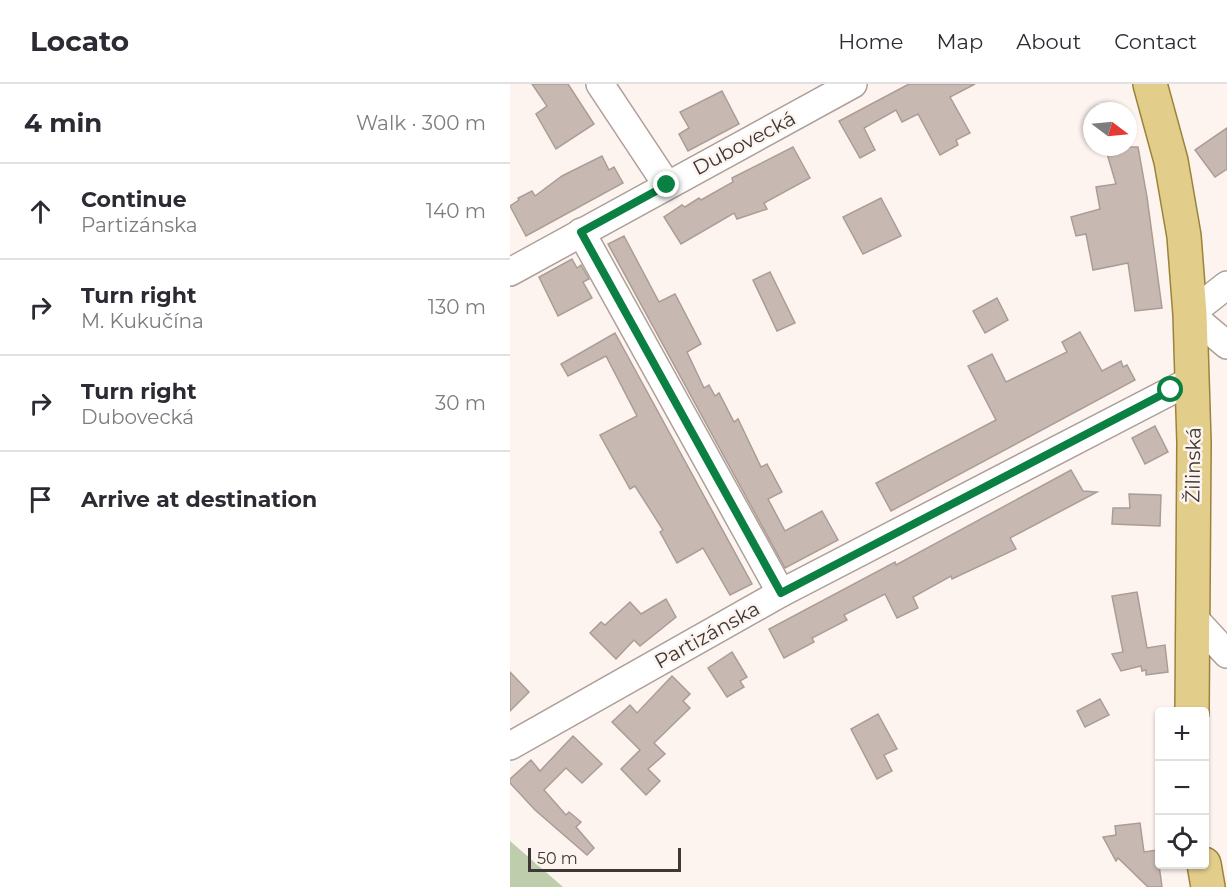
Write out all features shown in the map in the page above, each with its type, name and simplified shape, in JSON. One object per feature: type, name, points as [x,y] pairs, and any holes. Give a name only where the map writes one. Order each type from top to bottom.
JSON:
[{"type":"main road","name":"Žilinská","points":[[1150,84],[1173,171],[1184,236],[1190,314],[1194,379],[1192,707]]},
{"type":"main road","points":[[1205,869],[1208,887]]},
{"type":"street","points":[[600,84],[667,185]]},
{"type":"street","name":"Dubovecká","points":[[510,272],[853,84]]},
{"type":"street","points":[[581,232],[781,593]]},
{"type":"street","points":[[1227,285],[1190,314],[1227,345]]},
{"type":"street","name":"Partizánska","points":[[510,746],[781,593],[1194,379]]},
{"type":"street","points":[[1191,615],[1227,654]]},
{"type":"green space","points":[[510,841],[563,887],[510,887]]},
{"type":"building","points":[[532,84],[568,84],[594,124],[556,149],[536,114],[547,106]]},
{"type":"building","points":[[909,84],[975,84],[950,97],[970,133],[956,140],[958,145],[940,155],[918,114],[902,122],[896,110],[864,128],[875,150],[860,158],[839,121]]},
{"type":"building","points":[[722,91],[739,124],[688,151],[679,134],[689,128],[680,112]]},
{"type":"building","points":[[1227,128],[1227,169],[1215,177],[1195,150]]},
{"type":"building","points":[[793,147],[810,178],[764,203],[767,209],[737,219],[734,213],[681,244],[664,217],[682,205],[685,207],[699,198],[701,200],[733,182],[732,178]]},
{"type":"building","points":[[1138,147],[1162,308],[1135,311],[1128,263],[1093,270],[1086,234],[1076,236],[1071,217],[1100,209],[1096,187],[1116,184],[1108,156],[1137,156]]},
{"type":"building","points":[[602,156],[609,170],[614,167],[623,183],[526,236],[510,206],[519,200],[518,198],[532,191],[535,196],[562,176]]},
{"type":"building","points":[[881,198],[901,236],[863,254],[843,217]]},
{"type":"building","points":[[624,236],[659,302],[675,294],[701,344],[687,352],[704,388],[709,385],[715,396],[719,393],[734,422],[738,419],[761,467],[767,464],[782,492],[768,499],[785,531],[822,511],[838,540],[785,568],[608,244]]},
{"type":"building","points":[[572,259],[577,268],[581,265],[589,279],[583,282],[592,298],[558,316],[539,277]]},
{"type":"building","points":[[770,272],[795,323],[777,331],[753,280]]},
{"type":"building","points":[[997,298],[1008,320],[985,333],[973,311]]},
{"type":"building","points":[[1080,332],[1102,371],[1121,361],[1123,367],[1127,365],[1135,380],[891,511],[876,483],[996,420],[968,366],[992,354],[1006,382],[1067,352],[1062,342]]},
{"type":"building","points":[[615,333],[752,584],[730,595],[703,548],[677,563],[660,532],[663,530],[635,486],[630,489],[600,435],[637,416],[606,356],[568,376],[561,364]]},
{"type":"building","points":[[1155,426],[1168,452],[1145,464],[1132,438]]},
{"type":"building","points":[[1071,470],[1083,491],[1097,492],[1010,538],[1016,549],[952,579],[951,576],[913,597],[918,608],[897,618],[885,594],[844,615],[847,620],[812,638],[814,642],[784,658],[769,629],[895,562],[896,565]]},
{"type":"building","points":[[1129,494],[1161,495],[1160,526],[1112,524],[1113,508],[1130,508]]},
{"type":"building","points":[[1137,592],[1147,648],[1165,645],[1168,672],[1146,675],[1146,670],[1142,671],[1141,666],[1121,671],[1112,654],[1123,652],[1112,596]]},
{"type":"building","points":[[666,599],[676,617],[640,646],[634,640],[616,659],[590,633],[601,622],[605,625],[630,602],[641,614]]},
{"type":"building","points":[[732,652],[747,677],[740,681],[744,687],[727,697],[708,668]]},
{"type":"building","points":[[510,672],[529,692],[510,711]]},
{"type":"building","points":[[672,676],[690,694],[683,701],[690,708],[654,743],[665,754],[648,769],[660,781],[646,795],[621,769],[640,750],[612,722],[630,705],[637,713]]},
{"type":"building","points":[[1100,699],[1109,715],[1085,727],[1077,711]]},
{"type":"building","points":[[878,714],[897,749],[884,755],[892,771],[877,779],[851,729]]},
{"type":"building","points":[[573,736],[602,764],[582,783],[566,768],[544,790],[566,815],[569,812],[581,822],[576,827],[594,848],[587,855],[535,810],[510,783],[510,779],[531,760],[540,771]]},
{"type":"building","points":[[1140,823],[1144,852],[1155,850],[1155,869],[1160,869],[1162,887],[1148,887],[1118,858],[1116,861],[1103,837],[1116,835],[1115,826]]},
{"type":"route","points":[[667,185],[581,232],[781,593],[1171,390]]}]
